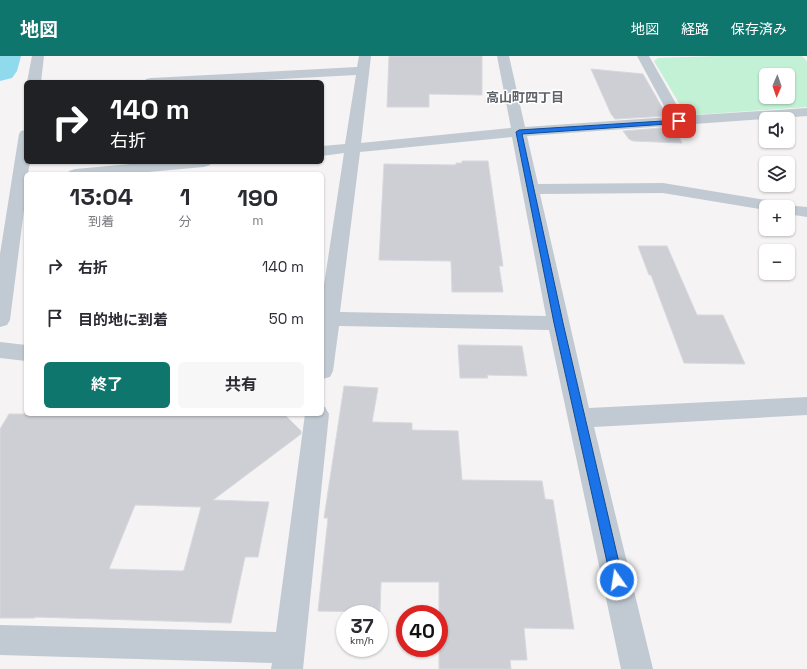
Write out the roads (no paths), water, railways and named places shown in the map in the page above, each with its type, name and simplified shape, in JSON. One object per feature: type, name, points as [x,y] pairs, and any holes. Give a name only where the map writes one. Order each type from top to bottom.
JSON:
[{"type":"street","points":[[34,80],[38,56]]},
{"type":"street","points":[[503,56],[532,189],[558,323],[581,418],[637,669]]},
{"type":"street","points":[[643,56],[679,121]]},
{"type":"street","points":[[175,80],[364,64],[351,148],[328,273],[328,319],[324,354]]},
{"type":"street","points":[[324,151],[519,132],[807,112]]},
{"type":"street","points":[[0,320],[17,258],[17,180],[24,144]]},
{"type":"street","points":[[97,172],[183,164]]},
{"type":"street","points":[[532,189],[663,188],[759,204]]},
{"type":"street","points":[[328,319],[558,323]]},
{"type":"street","points":[[0,350],[24,353]]},
{"type":"street","points":[[581,418],[807,406]]},
{"type":"street","points":[[0,640],[288,658],[317,416]]},
{"type":"waterway","points":[[0,71],[4,56]]},
{"type":"district","name":"高山町四丁目","points":[[525,97]]}]
